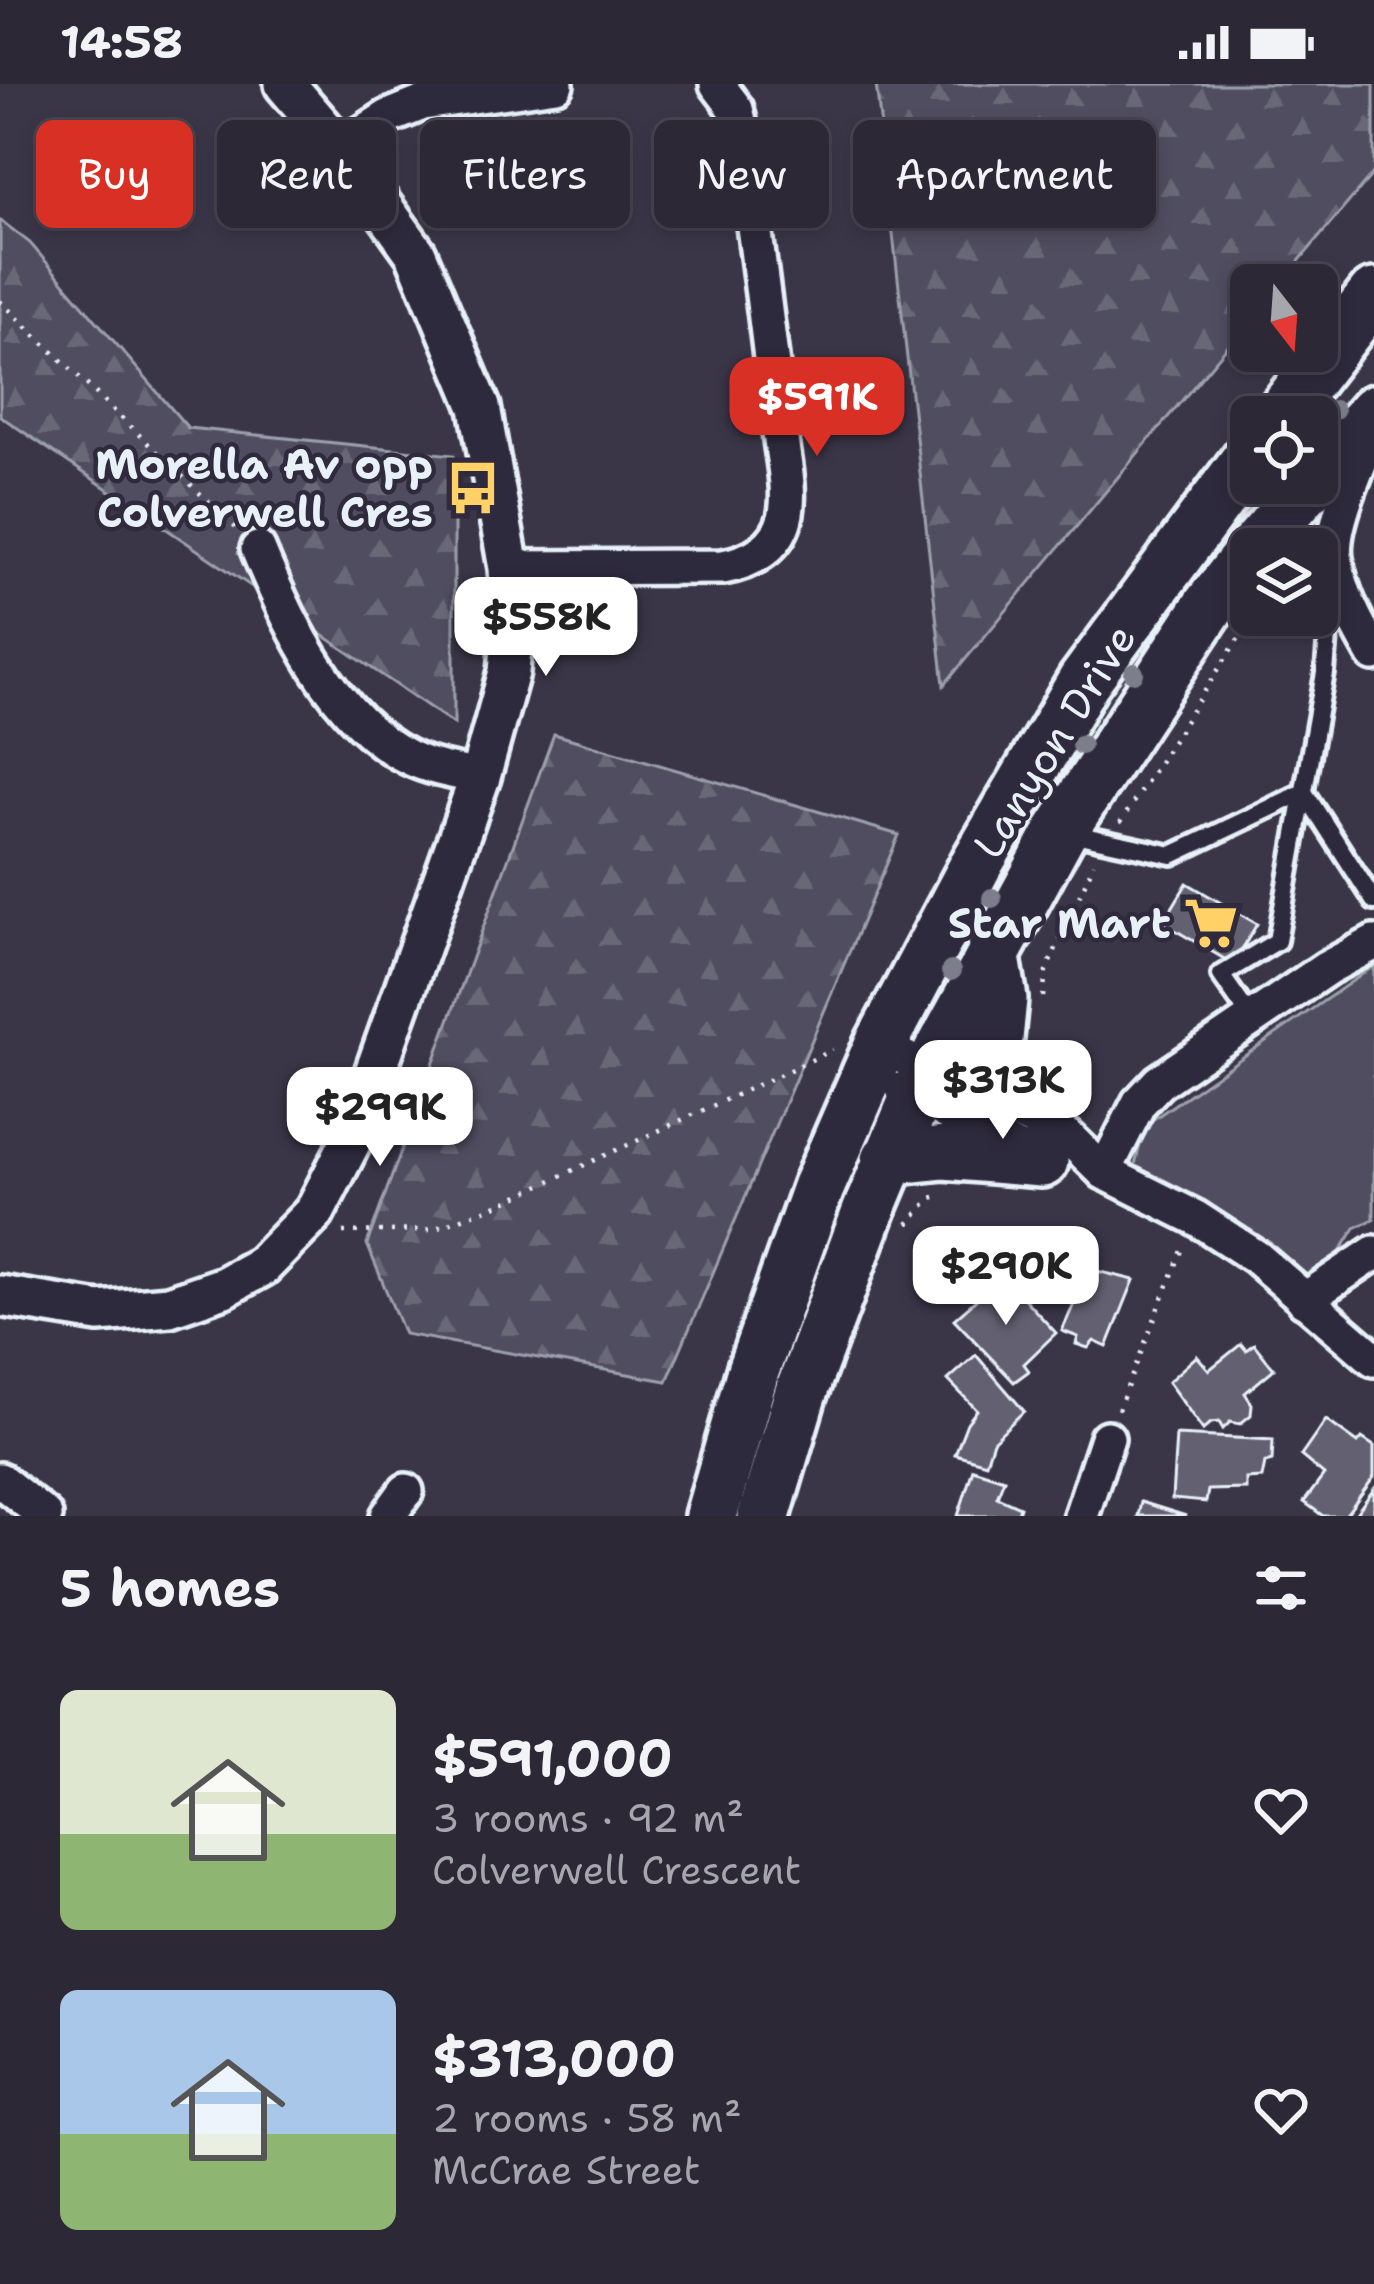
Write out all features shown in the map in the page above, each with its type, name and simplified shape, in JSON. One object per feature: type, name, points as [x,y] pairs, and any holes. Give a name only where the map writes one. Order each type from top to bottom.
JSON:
[{"type":"main road","points":[[1295,396],[1374,295]]},
{"type":"main road","points":[[1338,452],[1374,411]]},
{"type":"main road","name":"Lanyon Drive","points":[[711,1516],[752,1371],[818,1188],[873,1062],[977,863],[1084,681],[1230,483]]},
{"type":"main road","name":"Lanyon Drive","points":[[1271,528],[1293,504]]},
{"type":"main road","name":"Lanyon Drive","points":[[764,1516],[800,1395],[889,1159],[925,1082],[993,951],[1084,837],[1230,578]]},
{"type":"main road","points":[[993,951],[1001,999],[998,1101]]},
{"type":"main road","points":[[889,1159],[985,1154],[1042,1160]]},
{"type":"street","points":[[285,84],[316,120]]},
{"type":"street","points":[[383,120],[423,103],[556,84]]},
{"type":"street","points":[[509,568],[723,567],[757,556],[769,547],[784,522],[787,503],[778,416],[741,129],[736,109],[717,84]]},
{"type":"street","points":[[2,1303],[132,1312],[202,1297],[244,1277],[278,1252],[334,1180],[350,1143],[479,777],[509,672],[513,626],[509,568],[480,407],[416,254],[396,226]]},
{"type":"street","points":[[1338,536],[1350,483],[1374,430]]},
{"type":"street","points":[[258,548],[285,617],[340,698],[373,734],[405,756],[479,777]]},
{"type":"street","points":[[1338,568],[1352,615],[1374,654]]},
{"type":"street","points":[[1104,1172],[1139,1103],[1159,1082],[1251,1018],[1374,943]]},
{"type":"street","points":[[873,1062],[925,1082],[998,1101],[1067,1136],[1104,1172],[1196,1218],[1256,1257],[1374,1359]]},
{"type":"street","points":[[925,1082],[993,1138],[1060,1167],[1104,1172]]},
{"type":"street","points":[[1304,1300],[1374,1253]]},
{"type":"street","points":[[1081,1516],[1107,1438]]},
{"type":"street","points":[[0,1480],[45,1516]]},
{"type":"lane","points":[[1251,1018],[1221,975],[1277,941],[1328,636]]},
{"type":"lane","points":[[1084,837],[1172,855],[1304,792]]},
{"type":"lane","points":[[1304,792],[1374,901]]},
{"type":"path","points":[[0,302],[258,548]]},
{"type":"path","points":[[1040,1016],[1046,971],[1090,870],[1084,837],[1239,636]]},
{"type":"path","points":[[344,1232],[430,1230],[831,1050],[873,1062]]},
{"type":"path","points":[[899,1234],[931,1198],[971,1187],[985,1154]]},
{"type":"path","points":[[1107,1438],[1196,1218]]},
{"type":"green space","points":[[876,84],[1374,84],[1374,172],[1297,264],[1230,264],[1230,343],[944,685],[892,228],[1156,228],[1156,120],[880,120]]},
{"type":"green space","points":[[0,220],[30,243],[188,428],[454,455],[454,724],[0,416]]},
{"type":"green space","points":[[554,734],[899,835],[667,1381],[404,1334],[367,1244]]},
{"type":"green space","points":[[1374,966],[1374,1219],[1355,1228],[1312,1297],[1134,1169],[1145,1125]]},
{"type":"building","points":[[1187,883],[1257,924],[1233,964],[1163,923]]},
{"type":"building","points":[[1097,1271],[1134,1280],[1107,1347],[1094,1341],[1088,1348],[1076,1344],[1078,1337],[1062,1331],[1074,1304],[1060,1300],[1068,1281],[1089,1288]]},
{"type":"building","points":[[1003,1276],[1056,1333],[1024,1364],[1029,1371],[1014,1382],[954,1319]]},
{"type":"building","points":[[1241,1344],[1246,1350],[1254,1344],[1274,1369],[1245,1393],[1252,1404],[1251,1415],[1240,1424],[1230,1422],[1223,1429],[1219,1422],[1211,1423],[1203,1430],[1168,1382],[1197,1356],[1209,1370]]},
{"type":"building","points":[[976,1355],[1024,1411],[993,1441],[986,1463],[955,1454],[977,1410],[948,1380]]},
{"type":"building","points":[[1326,1420],[1358,1443],[1362,1438],[1374,1446],[1374,1477],[1345,1516],[1323,1516],[1304,1502],[1324,1475],[1301,1456]]},
{"type":"building","points":[[1176,1435],[1273,1440],[1272,1461],[1265,1463],[1262,1478],[1246,1479],[1246,1489],[1208,1490],[1206,1502],[1172,1499]]},
{"type":"building","points":[[973,1469],[1004,1479],[997,1497],[1020,1507],[1017,1516],[958,1516]]},
{"type":"building","points":[[1374,1489],[1374,1516],[1354,1516]]},
{"type":"building","points":[[1141,1502],[1186,1516],[1138,1516]]},
{"type":"place","name":"Morella Av opp Colverwell Cres","points":[[473,488]]},
{"type":"place","name":"Star Mart","points":[[1211,923]]}]
